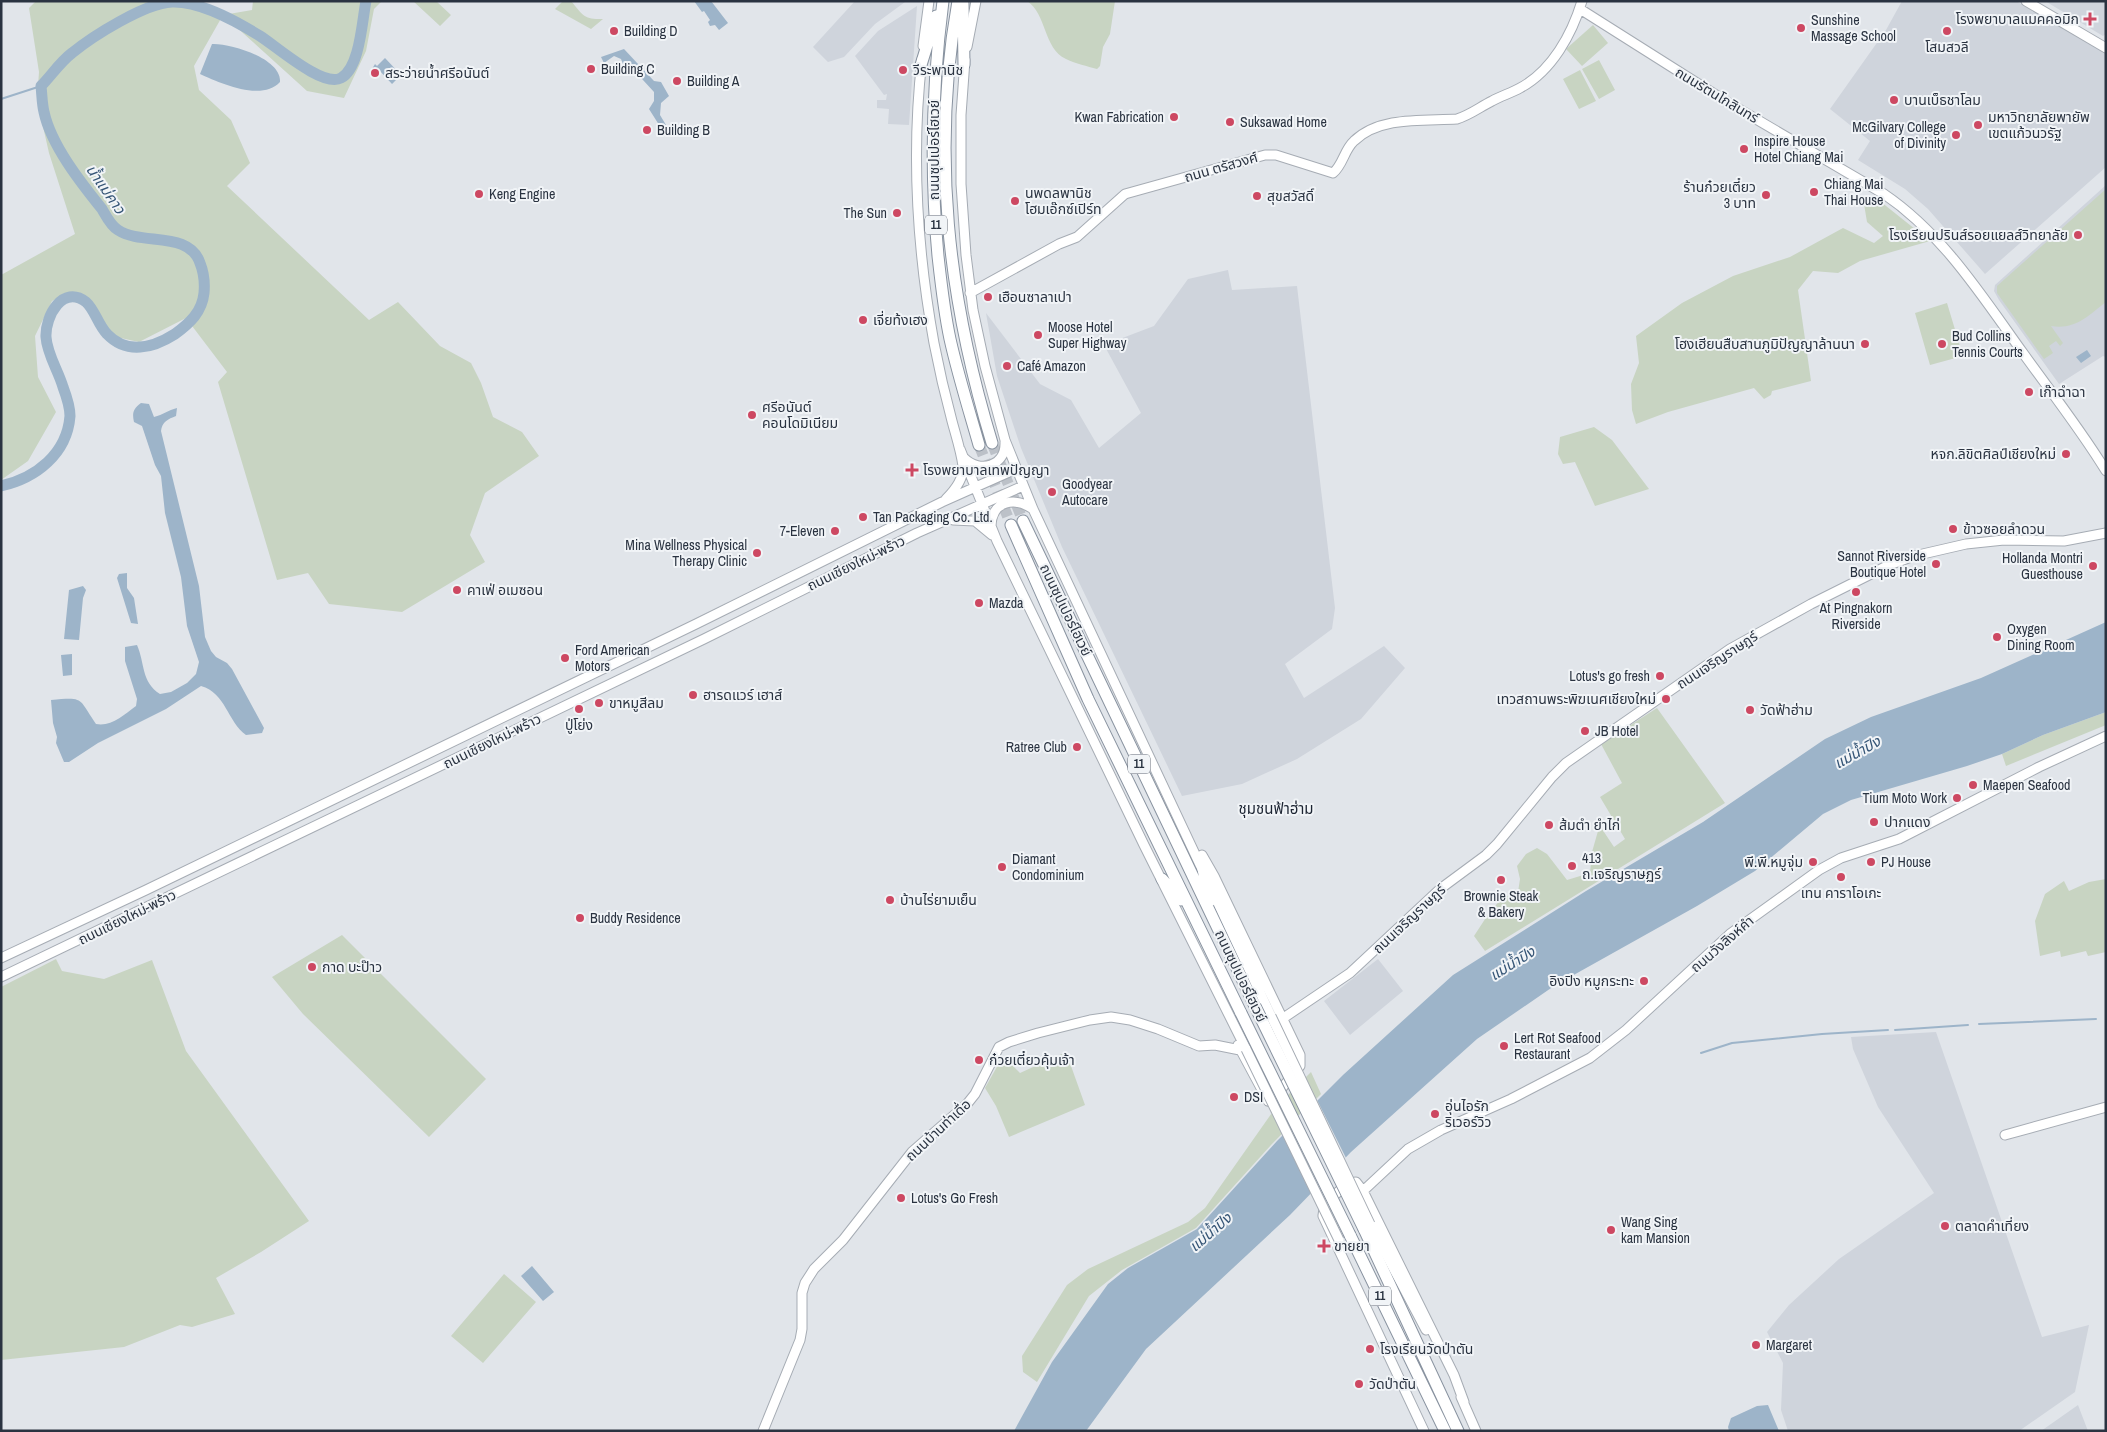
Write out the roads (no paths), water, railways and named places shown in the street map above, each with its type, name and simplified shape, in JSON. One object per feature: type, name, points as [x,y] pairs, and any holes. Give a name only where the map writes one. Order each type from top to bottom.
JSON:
[{"type":"highway","points":[[921,65],[942,1]]},
{"type":"highway","name":"ถนนซุปเปอร์ไฮเวย์","points":[[942,1],[932,135],[933,197],[942,291],[950,339],[979,445]]},
{"type":"highway","name":"ถนนซุปเปอร์ไฮเวย์","points":[[958,1],[951,39],[945,133],[946,206],[955,290],[964,338],[976,390],[992,444]]},
{"type":"highway","points":[[963,1],[964,66]]},
{"type":"highway","name":"ถนนซุปเปอร์ไฮเวย์","points":[[1023,521],[1255,1006],[1367,1226],[1458,1431]]},
{"type":"highway","name":"ถนนซุปเปอร์ไฮเวย์","points":[[1011,525],[1088,699],[1445,1431]]},
{"type":"highway","points":[[1203,868],[1215,922]]},
{"type":"highway","points":[[1162,879],[1190,911]]},
{"type":"main road","points":[[929,1],[921,65],[916,154],[920,247],[927,303],[938,360],[961,452],[991,529],[1243,1049],[1339,1240],[1428,1431]]},
{"type":"main road","points":[[976,1],[964,66],[961,184],[970,293],[984,366],[1005,440],[1033,509],[1203,868],[1367,1226],[1464,1402]]},
{"type":"main road","points":[[2026,1],[2106,48]]},
{"type":"main road","name":"ถนนรัตนโกสินทร์","points":[[1581,5],[1592,17],[1727,102],[1907,209],[1940,243],[1980,293],[2106,471]]},
{"type":"main road","name":"ถนน ตรัสวงศ์","points":[[970,293],[1059,244],[1076,237],[1125,194],[1265,155],[1276,155],[1333,173],[1353,142],[1366,132],[1393,122],[1457,119],[1467,116],[1491,101],[1521,88],[1541,74],[1550,64],[1570,30],[1581,5]]},
{"type":"main road","points":[[1570,30],[1579,22],[1592,17]]},
{"type":"main road","points":[[961,452],[972,465],[986,467],[1001,458],[1005,440]]},
{"type":"main road","points":[[942,502],[956,488],[960,481],[963,468],[961,452]]},
{"type":"main road","name":"ถนนเชียงใหม่-พร้าว","points":[[1,958],[146,890],[696,624],[942,502],[1016,469]]},
{"type":"main road","name":"ถนนเชียงใหม่-พร้าว","points":[[1,977],[704,638],[917,533],[1023,486]]},
{"type":"main road","points":[[991,529],[992,516],[1004,504],[1016,501],[1033,509]]},
{"type":"main road","points":[[946,521],[960,519],[975,520],[997,541]]},
{"type":"main road","name":"ถนนเจริญราษฎร์","points":[[1282,1018],[1350,973],[1440,889],[1486,855],[1566,763],[1730,649],[1867,575],[1914,556],[1973,543],[2004,540],[2064,541],[2106,533]]},
{"type":"main road","points":[[696,624],[704,638]]},
{"type":"main road","name":"ถนนวังสิงห์คำ","points":[[1364,1191],[1408,1149],[1441,1130],[1511,1099],[1590,1058],[1626,1030],[1730,934],[1819,870],[1841,858],[1899,839],[2039,767],[2106,736]]},
{"type":"main road","points":[[1144,845],[1152,872],[1235,1039],[1243,1049],[1264,1097],[1271,1101],[1300,1066],[1300,1055],[1214,876],[1187,834]]},
{"type":"main road","points":[[146,890],[155,903]]},
{"type":"main road","name":"ถนนบ้านท่าเดื่อ","points":[[763,1431],[800,1340],[802,1293],[805,1283],[814,1269],[843,1240],[912,1152],[967,1104],[975,1094],[999,1048],[1009,1042],[1038,1033],[1090,1020],[1111,1018],[1130,1020],[1199,1046],[1215,1045],[1243,1049]]},
{"type":"main road","name":"ถนนบ้านท่าเดื่อ","points":[[1215,1045],[1235,1039]]},
{"type":"main road","points":[[2005,1135],[2106,1107]]},
{"type":"main road","points":[[1424,1431],[1325,1223],[1323,1212],[1348,1183],[1356,1182],[1364,1191],[1454,1375],[1476,1431]]},
{"type":"water","points":[[694,1],[711,1],[728,23],[719,30],[715,25],[710,26],[708,22],[710,20]]},
{"type":"water","points":[[212,44],[231,46],[254,54],[273,66],[280,82],[272,88],[252,91],[229,86],[200,74]]},
{"type":"water","points":[[624,49],[654,81],[661,82],[669,96],[661,103],[660,115],[666,125],[661,128],[649,109],[654,101],[654,92],[632,68],[625,69],[621,59],[614,56],[604,63],[601,57]]},
{"type":"water","points":[[385,58],[401,75],[392,84],[379,70],[374,71],[372,69],[375,64],[377,66]]},
{"type":"water","points":[[2087,350],[2091,356],[2081,363],[2076,357]]},
{"type":"water","points":[[141,403],[149,404],[154,417],[177,408],[176,416],[166,421],[161,431],[199,586],[205,637],[216,657],[227,663],[232,669],[264,728],[262,733],[246,735],[234,722],[216,695],[201,686],[166,709],[98,743],[69,762],[64,762],[56,743],[57,737],[53,723],[51,700],[75,699],[80,701],[96,724],[107,724],[117,720],[136,706],[137,699],[125,661],[125,647],[137,645],[146,678],[160,694],[171,692],[187,683],[196,674],[199,662],[187,626],[181,577],[165,513],[161,476],[155,465],[142,426],[134,422],[134,411]]},
{"type":"water","points":[[127,573],[127,588],[134,598],[138,624],[131,623],[117,578],[119,574]]},
{"type":"water","points":[[83,586],[86,590],[83,598],[79,640],[64,639],[69,590]]},
{"type":"water","name":"แม่น้ำปิง","points":[[2106,622],[2106,712],[2043,735],[2002,754],[1851,800],[1823,814],[1755,871],[1697,906],[1554,986],[1477,1039],[1351,1152],[1290,1215],[1146,1349],[1086,1431],[1014,1431],[1052,1362],[1108,1284],[1128,1268],[1197,1229],[1277,1141],[1343,1075],[1453,975],[1586,891],[1703,822],[1825,739],[1871,717],[1981,678]]},
{"type":"water","points":[[72,654],[72,675],[63,676],[61,655]]},
{"type":"water","points":[[532,1266],[554,1292],[543,1301],[521,1276]]},
{"type":"water","points":[[1768,1405],[1779,1431],[1729,1431],[1728,1427],[1731,1418],[1757,1406]]},
{"type":"waterway","name":"น้ำแม่คาว","points":[[1,486],[26,477],[48,462],[63,442],[68,430],[69,405],[48,350],[46,337],[49,320],[57,305],[70,297],[78,297],[89,305],[104,330],[115,341],[123,345],[140,347],[149,346],[167,339],[186,326],[201,306],[204,293],[204,278],[200,263],[194,253],[186,246],[176,242],[128,235],[115,228],[111,223],[68,163],[53,137],[44,112],[41,86],[68,57],[93,38],[134,14],[148,8],[172,2],[194,5],[218,13],[260,36],[312,72],[323,77],[341,78],[347,73],[356,55],[366,1]]},
{"type":"waterway","points":[[1,99],[41,86]]},
{"type":"waterway","points":[[1979,1024],[2096,1019]]},
{"type":"waterway","points":[[1895,1030],[1968,1025]]},
{"type":"waterway","points":[[1701,1053],[1732,1043],[1888,1030]]},
{"type":"tunnel","points":[[992,443],[1023,521]]},
{"type":"tunnel","points":[[979,445],[1011,525]]},
{"type":"place","name":"โรงพยาบาลแมคคอมิก","points":[[2090,19]]},
{"type":"place","name":"Sunshine Massage School","points":[[1801,28]]},
{"type":"place","name":"Building D","points":[[614,31]]},
{"type":"place","name":"โสมสวลี","points":[[1947,31]]},
{"type":"place","name":"Building C","points":[[591,69]]},
{"type":"place","name":"วีระพานิช","points":[[903,70]]},
{"type":"place","name":"สระว่ายน้ำศรีอนันต์","points":[[375,73]]},
{"type":"place","name":"Building A","points":[[677,81]]},
{"type":"place","name":"บานเบ็ธชาโลม","points":[[1894,100]]},
{"type":"place","name":"Kwan Fabrication","points":[[1174,117]]},
{"type":"place","name":"Suksawad Home","points":[[1230,122]]},
{"type":"place","name":"มหาวิทยาลัยพายัพ เขตแก้วนวรัฐ","points":[[1978,125]]},
{"type":"place","name":"Building B","points":[[647,130]]},
{"type":"place","name":"McGilvary College of Divinity","points":[[1956,135]]},
{"type":"place","name":"Inspire House Hotel Chiang Mai","points":[[1744,149]]},
{"type":"place","name":"Chiang Mai Thai House","points":[[1814,192]]},
{"type":"place","name":"Keng Engine","points":[[479,194]]},
{"type":"place","name":"ร้านก๋วยเตี๋ยว 3 บาท","points":[[1766,195]]},
{"type":"place","name":"สุขสวัสดิ์","points":[[1257,196]]},
{"type":"place","name":"นพดลพานิช โฮมเอ๊กซ์เปิร์ท","points":[[1015,201]]},
{"type":"place","name":"The Sun","points":[[897,213]]},
{"type":"place","name":"โรงเรียนปรินส์รอยแยลส์วิทยาลัย","points":[[2078,235]]},
{"type":"place","name":"เฮือนซาลาเปา","points":[[988,297]]},
{"type":"place","name":"เจี่ยท้งเฮง","points":[[863,320]]},
{"type":"place","name":"Moose Hotel Super Highway","points":[[1038,335]]},
{"type":"place","name":"โฮงเฮียนสืบสานภูมิปัญญาล้านนา","points":[[1865,344]]},
{"type":"place","name":"Bud Collins Tennis Courts","points":[[1942,344]]},
{"type":"place","name":"Café Amazon","points":[[1007,366]]},
{"type":"place","name":"เก๊าฉำฉา","points":[[2029,392]]},
{"type":"place","name":"ศรีอนันต์ คอนโดมิเนียม","points":[[752,415]]},
{"type":"place","name":"หจก.ลิขิตศิลป์เชียงใหม่","points":[[2066,454]]},
{"type":"place","name":"โรงพยาบาลเทพปัญญา","points":[[912,470]]},
{"type":"place","name":"Goodyear Autocare","points":[[1052,492]]},
{"type":"place","name":"Tan Packaging Co. Ltd.","points":[[863,517]]},
{"type":"place","name":"ข้าวซอยลำดวน","points":[[1953,529]]},
{"type":"place","name":"7-Eleven","points":[[835,531]]},
{"type":"place","name":"Mina Wellness Physical Therapy Clinic","points":[[757,553]]},
{"type":"place","name":"Sannot Riverside Boutique Hotel","points":[[1936,564]]},
{"type":"place","name":"Hollanda Montri Guesthouse","points":[[2093,566]]},
{"type":"place","name":"คาเฟ่ อเมซอน","points":[[457,590]]},
{"type":"place","name":"At Pingnakorn Riverside","points":[[1856,592]]},
{"type":"place","name":"Mazda","points":[[979,603]]},
{"type":"place","name":"Oxygen Dining Room","points":[[1997,637]]},
{"type":"place","name":"Ford American Motors","points":[[565,658]]},
{"type":"place","name":"Lotus's go fresh","points":[[1660,676]]},
{"type":"place","name":"ฮารดแวร์ เฮาส์","points":[[693,695]]},
{"type":"place","name":"เทวสถานพระพิฆเนศเชียงใหม่","points":[[1666,699]]},
{"type":"place","name":"ขาหมูสีลม","points":[[599,703]]},
{"type":"place","name":"ปู่โย่ง","points":[[579,709]]},
{"type":"place","name":"วัดฟ้าฮ่าม","points":[[1750,710]]},
{"type":"place","name":"JB Hotel","points":[[1585,731]]},
{"type":"place","name":"Ratree Club","points":[[1077,747]]},
{"type":"place","name":"Maepen Seafood","points":[[1973,785]]},
{"type":"place","name":"Tium Moto Work","points":[[1957,798]]},
{"type":"place","name":"ปากแดง","points":[[1874,822]]},
{"type":"place","name":"ส้มตำ ยำไก่","points":[[1549,825]]},
{"type":"place","name":"พี.พี.หมูจุ่ม","points":[[1813,862]]},
{"type":"place","name":"PJ House","points":[[1871,862]]},
{"type":"place","name":"413 ถ.เจริญราษฏร์","points":[[1572,866]]},
{"type":"place","name":"Diamant Condominium","points":[[1002,867]]},
{"type":"place","name":"เทน คาราโอเกะ","points":[[1841,877]]},
{"type":"place","name":"Brownie Steak & Bakery","points":[[1501,880]]},
{"type":"place","name":"บ้านไร่ยามเย็น","points":[[890,900]]},
{"type":"place","name":"Buddy Residence","points":[[580,918]]},
{"type":"place","name":"กาด บะป๊าว","points":[[312,967]]},
{"type":"place","name":"อิงปิง หมูกระทะ","points":[[1644,981]]},
{"type":"place","name":"Lert Rot Seafood Restaurant","points":[[1504,1046]]},
{"type":"place","name":"ก๋วยเตี๋ยวคุ้มเจ้า","points":[[979,1060]]},
{"type":"place","name":"DSI","points":[[1234,1097]]},
{"type":"place","name":"อุ่นไอรัก ริเวอร์วิว","points":[[1435,1114]]},
{"type":"place","name":"Lotus's Go Fresh","points":[[901,1198]]},
{"type":"place","name":"ตลาดคำเที่ยง","points":[[1945,1226]]},
{"type":"place","name":"Wang Sing kam Mansion","points":[[1611,1230]]},
{"type":"place","name":"ขายยา","points":[[1324,1246]]},
{"type":"place","name":"Margaret","points":[[1756,1345]]},
{"type":"place","name":"โรงเรียนวัดป่าตัน","points":[[1370,1349]]},
{"type":"place","name":"วัดป่าตัน","points":[[1359,1384]]},
{"type":"district","name":"ชุมชนฟ้าฮ่าม","points":[[1276,808]]}]
